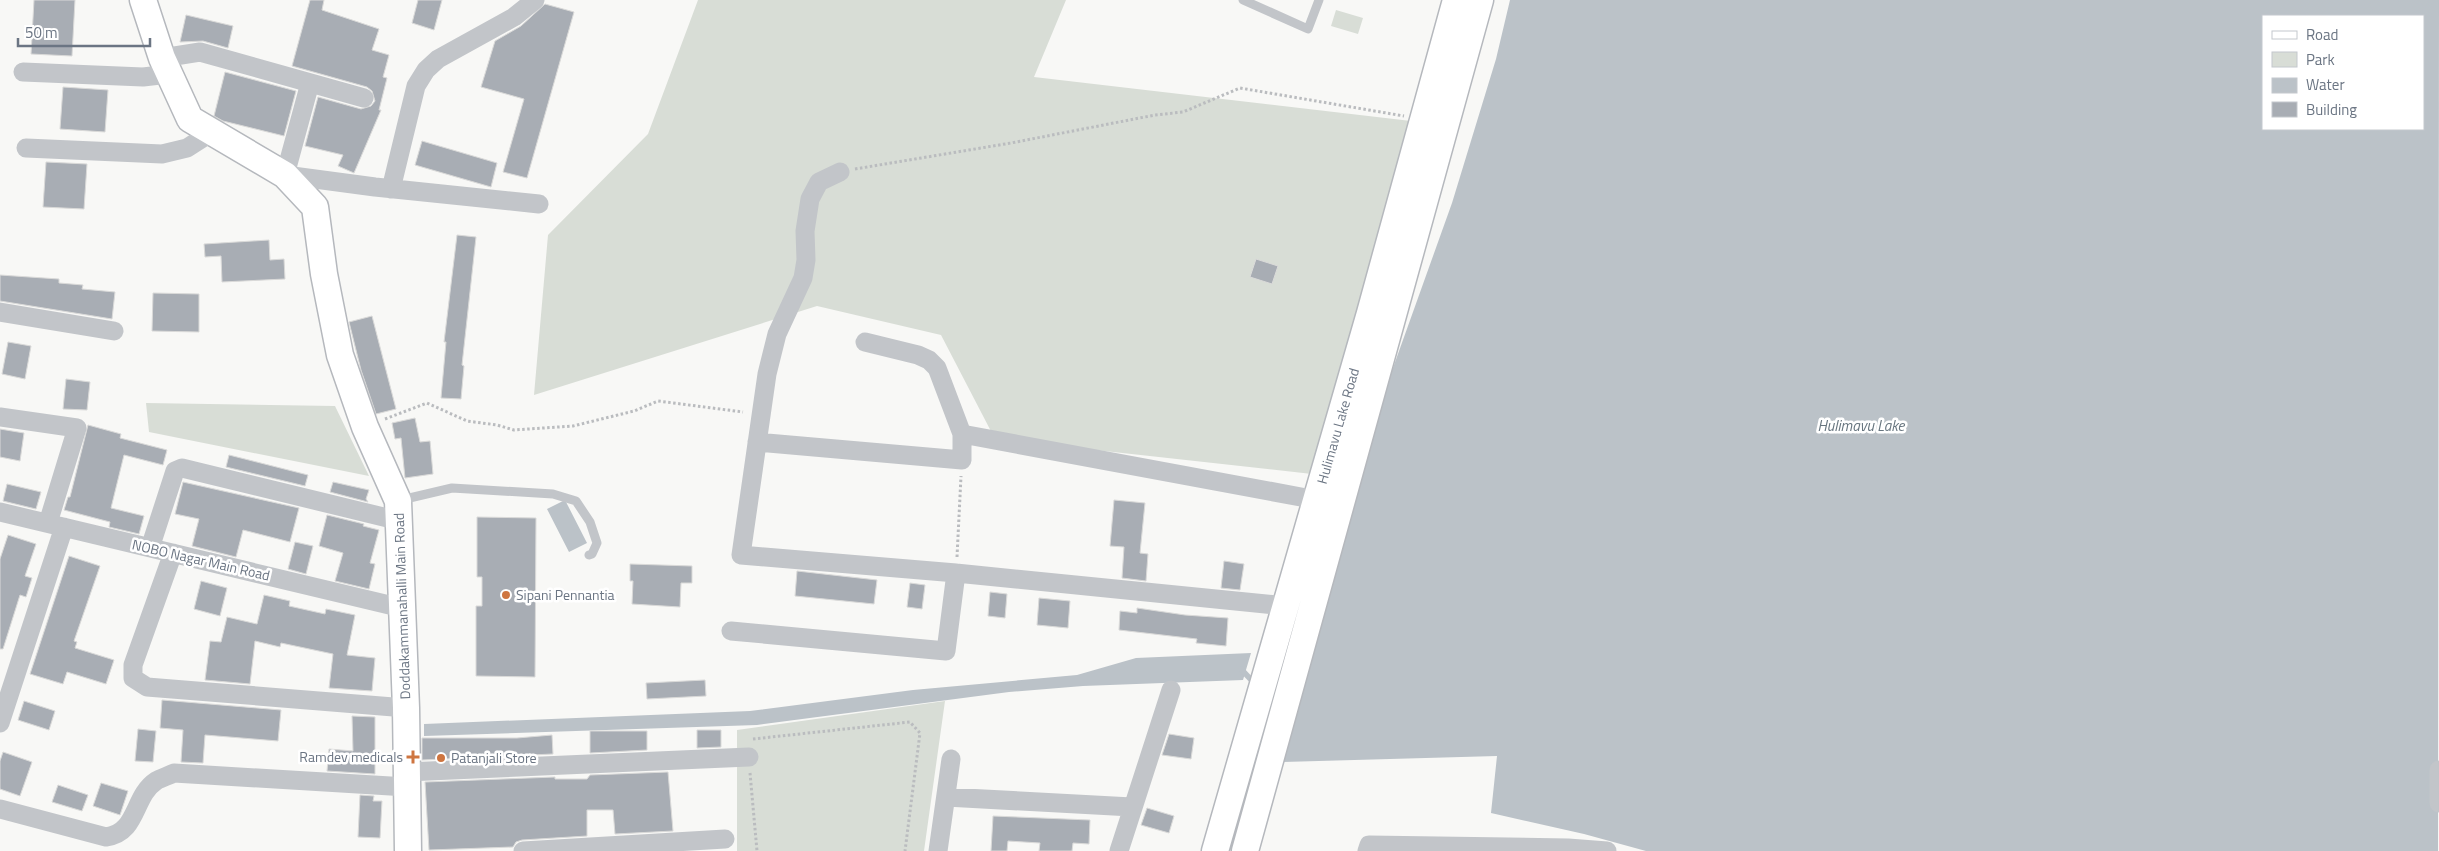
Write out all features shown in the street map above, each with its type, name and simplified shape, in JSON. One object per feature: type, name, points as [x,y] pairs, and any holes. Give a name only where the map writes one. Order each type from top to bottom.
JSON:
[{"type":"main road","name":"Doddakammanahalli Main Road","points":[[143,0],[165,66],[190,119],[285,175],[316,207],[324,274],[340,355],[365,427],[399,511],[406,708],[408,851]]},
{"type":"main road","name":"Hulimavu Lake Road","points":[[1245,851],[1298,655],[1298,609],[1317,500],[1456,0]]},
{"type":"main road","name":"Hulimavu Lake Road","points":[[1215,851],[1273,651],[1298,609],[1480,0]]},
{"type":"street","points":[[391,189],[416,86],[426,70],[438,59],[514,17],[535,0]]},
{"type":"street","points":[[23,72],[143,77],[200,52],[364,98]]},
{"type":"street","points":[[310,83],[285,175],[391,189],[539,204]]},
{"type":"street","points":[[26,148],[162,154],[187,148],[212,132]]},
{"type":"street","points":[[840,172],[819,182],[810,200],[805,231],[806,260],[803,278],[777,334],[767,374],[741,555],[956,573],[1298,609]]},
{"type":"street","points":[[0,312],[114,331]]},
{"type":"street","points":[[757,442],[962,460],[962,434],[937,368],[929,360],[865,342]]},
{"type":"street","points":[[0,417],[78,428],[56,525],[0,723]]},
{"type":"street","points":[[962,434],[1317,500]]},
{"type":"street","points":[[150,548],[175,471],[182,468],[399,511]]},
{"type":"street","name":"NOBO Nagar Main Road","points":[[0,512],[402,608]]},
{"type":"street","points":[[173,553],[132,665],[133,678],[147,687],[406,708]]},
{"type":"street","points":[[731,631],[946,651],[956,573]]},
{"type":"street","points":[[1119,851],[1171,690]]},
{"type":"street","points":[[1,814],[104,844],[126,828],[154,781],[174,774],[406,780],[749,757]]},
{"type":"street","points":[[938,851],[951,759]]},
{"type":"street","points":[[2439,770],[2439,803]]},
{"type":"street","points":[[946,797],[1132,807]]},
{"type":"street","points":[[523,851],[724,839]]},
{"type":"street","points":[[1368,851],[1369,845],[1568,848],[1607,851]]},
{"type":"lane","points":[[1243,0],[1308,29],[1319,0]]},
{"type":"lane","points":[[399,511],[452,488],[553,494],[576,502],[590,522],[597,543],[592,554],[589,555]]},
{"type":"path","points":[[840,172],[1001,145],[1155,114],[1183,112],[1240,88],[1423,120]]},
{"type":"path","points":[[365,427],[427,403],[468,421],[497,425],[514,430],[573,426],[634,411],[658,401],[761,415]]},
{"type":"path","points":[[956,573],[962,460]]},
{"type":"path","points":[[757,851],[748,739],[910,722],[920,733],[905,851]]},
{"type":"green space","points":[[698,0],[1066,0],[1034,77],[1411,121],[1312,474],[995,439],[941,335],[817,306],[534,395],[548,235],[648,134]]},
{"type":"green space","points":[[1336,10],[1363,18],[1358,34],[1331,26]]},
{"type":"green space","points":[[146,403],[335,406],[369,476],[149,432]]},
{"type":"green space","points":[[945,701],[924,851],[737,851],[737,730]]},
{"type":"water","name":"Hulimavu Lake","points":[[1510,0],[2439,0],[2438,851],[1646,851],[1584,834],[1491,813],[1497,756],[1283,762],[1384,393],[1452,203],[1496,59]]},
{"type":"water","points":[[565,500],[587,543],[569,552],[547,509]]},
{"type":"water","points":[[1251,653],[1243,680],[1083,686],[1009,692],[757,725],[424,736],[424,724],[750,711],[913,690],[1077,675],[1136,658]]},
{"type":"building","points":[[34,0],[75,0],[72,56],[31,54]]},
{"type":"building","points":[[310,0],[324,0],[322,10],[379,29],[372,50],[389,55],[383,77],[387,78],[379,110],[381,110],[354,173],[338,166],[343,155],[305,146],[318,97],[361,109],[371,106],[375,101],[372,91],[367,87],[292,66]]},
{"type":"building","points":[[418,0],[442,0],[434,30],[412,23]]},
{"type":"building","points":[[545,4],[574,12],[527,178],[503,172],[524,99],[481,87],[495,41],[521,26]]},
{"type":"building","points":[[186,15],[233,26],[228,48],[203,41],[180,42]]},
{"type":"building","points":[[225,72],[296,91],[284,136],[223,121],[214,116]]},
{"type":"building","points":[[63,87],[108,90],[105,132],[60,129]]},
{"type":"building","points":[[422,141],[497,163],[491,187],[415,165]]},
{"type":"building","points":[[46,162],[87,164],[84,209],[43,207]]},
{"type":"building","points":[[457,235],[476,237],[462,365],[464,366],[461,399],[441,398],[446,342],[444,342]]},
{"type":"building","points":[[269,240],[270,260],[284,259],[285,279],[222,282],[221,256],[205,257],[204,244]]},
{"type":"building","points":[[1256,259],[1278,266],[1272,284],[1250,277]]},
{"type":"building","points":[[0,275],[59,279],[59,283],[83,285],[82,289],[115,292],[112,319],[0,301]]},
{"type":"building","points":[[153,293],[199,294],[199,332],[152,331]]},
{"type":"building","points":[[372,316],[396,409],[376,414],[361,370],[349,322]]},
{"type":"building","points":[[8,342],[31,346],[25,379],[2,374]]},
{"type":"building","points":[[66,379],[90,382],[87,410],[63,409]]},
{"type":"building","points":[[415,418],[420,442],[430,441],[433,474],[405,478],[401,438],[395,439],[392,423]]},
{"type":"building","points":[[88,425],[121,434],[120,438],[167,450],[163,465],[124,455],[111,508],[144,516],[139,534],[109,527],[110,522],[64,510],[68,497],[70,497]]},
{"type":"building","points":[[0,429],[24,433],[20,461],[0,457]]},
{"type":"building","points":[[229,455],[308,475],[305,486],[226,467]]},
{"type":"building","points":[[183,482],[299,508],[290,542],[243,530],[236,557],[192,546],[199,519],[175,514]]},
{"type":"building","points":[[333,482],[369,490],[366,499],[368,502],[330,492]]},
{"type":"building","points":[[7,484],[41,492],[36,509],[3,501]]},
{"type":"building","points":[[1114,500],[1145,503],[1140,553],[1148,554],[1146,581],[1122,578],[1124,547],[1110,546]]},
{"type":"building","points":[[327,515],[364,524],[363,526],[379,530],[370,563],[375,564],[369,589],[335,581],[343,553],[319,546]]},
{"type":"building","name":"Sipani Pennantia","points":[[477,517],[536,518],[535,677],[476,676],[476,606],[482,606],[482,577],[477,577]]},
{"type":"building","points":[[8,535],[36,544],[25,576],[32,578],[26,597],[20,595],[3,649],[0,649],[0,559]]},
{"type":"building","points":[[295,542],[313,546],[306,574],[288,569]]},
{"type":"building","points":[[69,556],[100,566],[74,641],[77,642],[75,648],[114,660],[106,684],[67,672],[63,684],[30,674]]},
{"type":"building","points":[[1224,561],[1244,564],[1240,590],[1221,588]]},
{"type":"building","points":[[630,564],[692,566],[692,583],[681,583],[680,607],[632,604],[633,581],[630,581]]},
{"type":"building","points":[[797,571],[877,580],[874,604],[795,596]]},
{"type":"building","points":[[201,581],[227,588],[220,616],[194,609]]},
{"type":"building","points":[[910,583],[925,585],[922,609],[907,607]]},
{"type":"building","points":[[990,592],[1007,594],[1005,618],[988,616]]},
{"type":"building","points":[[264,595],[290,601],[289,606],[325,614],[326,609],[355,615],[347,655],[375,658],[372,691],[329,688],[333,654],[281,643],[280,647],[255,641],[250,684],[205,680],[210,641],[221,642],[227,617],[257,624]]},
{"type":"building","points":[[1039,598],[1070,601],[1068,628],[1037,625]]},
{"type":"building","points":[[1137,608],[1185,615],[1228,618],[1226,646],[1196,643],[1197,639],[1119,630],[1120,611],[1137,613]]},
{"type":"building","points":[[705,680],[706,696],[647,699],[646,683]]},
{"type":"building","points":[[162,700],[281,710],[278,741],[205,735],[203,763],[181,762],[183,730],[160,728]]},
{"type":"building","points":[[24,701],[55,711],[49,730],[18,720]]},
{"type":"building","points":[[352,716],[375,717],[375,774],[327,771],[329,749],[353,751]]},
{"type":"building","points":[[138,729],[156,731],[153,762],[135,761]]},
{"type":"building","points":[[697,730],[721,730],[721,747],[697,748]]},
{"type":"building","points":[[590,731],[647,731],[647,750],[590,753]]},
{"type":"building","points":[[1169,734],[1194,738],[1191,759],[1162,755]]},
{"type":"building","points":[[552,735],[553,754],[422,760],[422,738],[517,738]]},
{"type":"building","points":[[3,752],[32,762],[20,796],[0,789],[0,761]]},
{"type":"building","points":[[668,772],[673,831],[615,834],[613,810],[587,810],[587,836],[522,840],[516,842],[513,847],[429,850],[425,782],[555,777],[555,779],[587,779],[590,775]]},
{"type":"building","points":[[101,783],[128,791],[120,815],[93,806]]},
{"type":"building","points":[[58,785],[88,795],[82,811],[52,802]]},
{"type":"building","points":[[360,795],[374,796],[373,801],[382,801],[380,838],[358,837]]},
{"type":"building","points":[[1147,808],[1174,816],[1169,833],[1141,825]]},
{"type":"building","points":[[993,816],[1090,820],[1089,844],[1073,843],[1072,851],[1039,851],[1040,843],[1008,841],[1007,851],[991,851]]},
{"type":"waterway","points":[[1241,669],[1255,684]]},
{"type":"place","name":"Sipani Pennantia","points":[[506,595]]},
{"type":"place","name":"Ramdev medicals","points":[[413,757]]},
{"type":"place","name":"Patanjali Store","points":[[441,758]]}]
